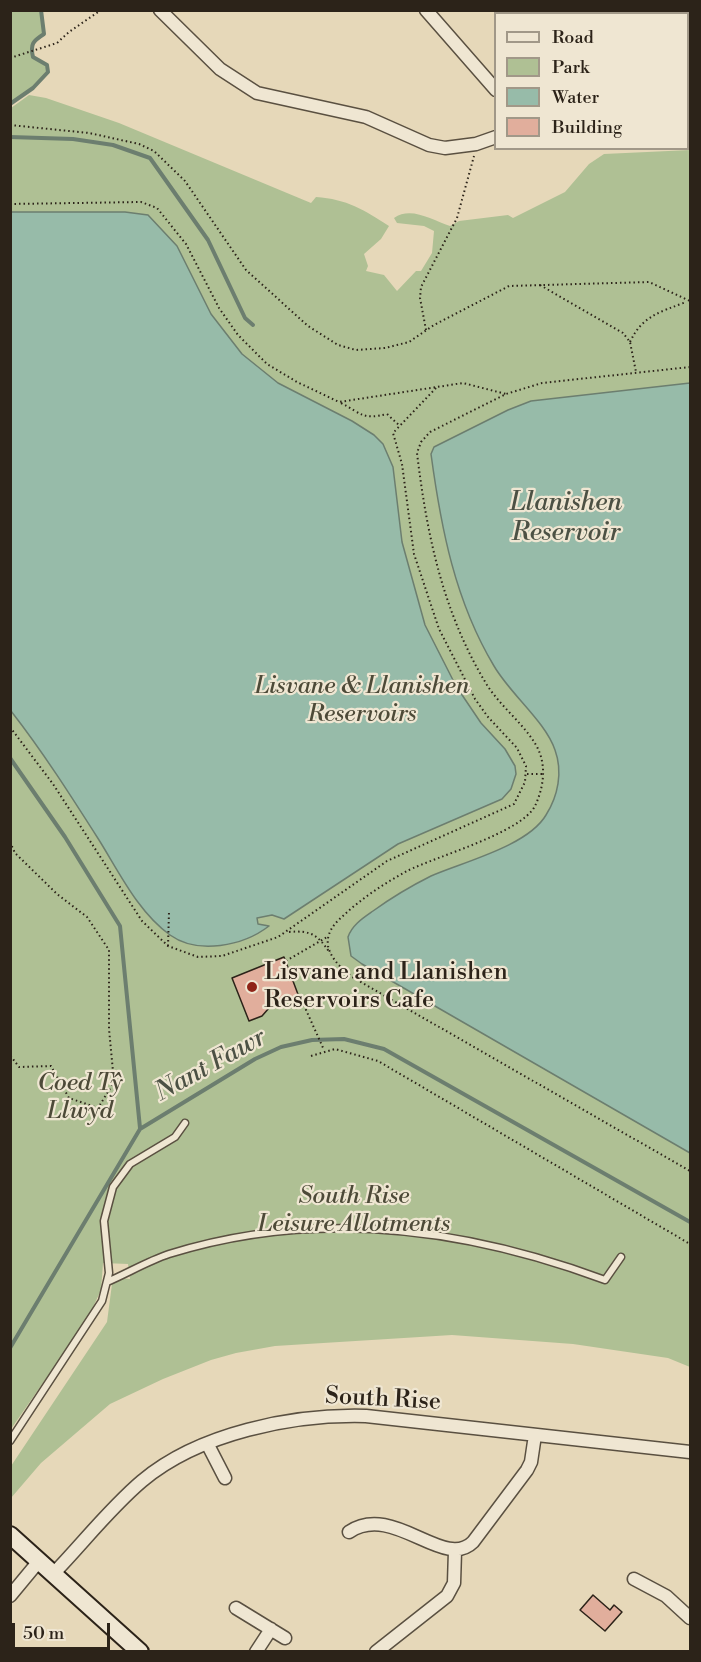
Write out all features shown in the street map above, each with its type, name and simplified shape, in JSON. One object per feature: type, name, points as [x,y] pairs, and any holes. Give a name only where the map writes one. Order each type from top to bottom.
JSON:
[{"type":"main road","points":[[10,1535],[140,1652]]},
{"type":"street","points":[[160,10],[220,69],[257,93],[366,117],[429,144],[445,148],[476,144],[494,137]]},
{"type":"street","points":[[426,10],[494,89]]},
{"type":"street","name":"South Rise","points":[[54,1573],[141,1482],[174,1460],[208,1444],[286,1421],[345,1415],[404,1419],[690,1452]]},
{"type":"street","points":[[349,1532],[358,1526],[394,1527],[454,1551],[463,1550],[521,1481],[531,1462],[535,1435]]},
{"type":"street","points":[[208,1444],[225,1478]]},
{"type":"street","points":[[376,1652],[447,1596],[454,1583],[454,1551]]},
{"type":"street","points":[[10,1596],[39,1561]]},
{"type":"street","points":[[634,1579],[666,1596],[690,1618]]},
{"type":"street","points":[[236,1608],[285,1638]]},
{"type":"street","points":[[256,1652],[271,1629]]},
{"type":"lane","points":[[10,1441],[98,1308],[107,1282],[109,1263],[104,1221],[113,1187],[130,1164],[175,1137],[185,1123]]},
{"type":"lane","points":[[107,1282],[153,1260],[180,1251],[257,1232],[308,1228],[380,1228],[440,1234],[508,1247],[605,1280],[621,1257]]},
{"type":"path","points":[[10,58],[57,43],[101,10]]},
{"type":"path","points":[[10,125],[89,133],[139,144],[154,151],[185,181],[246,270],[308,326],[338,345],[356,350],[396,346],[418,338],[426,330],[509,286],[649,282],[689,301]]},
{"type":"path","points":[[426,330],[420,298],[421,286],[457,218],[476,144]]},
{"type":"path","points":[[10,204],[141,202],[157,208],[186,244],[219,308],[238,335],[267,364],[368,418],[376,419],[387,414],[400,426]]},
{"type":"path","points":[[538,284],[623,333],[630,342],[636,372]]},
{"type":"path","points":[[630,342],[637,326],[651,317],[689,301]]},
{"type":"path","points":[[286,961],[328,936],[335,924],[349,910],[399,876],[511,826],[528,815],[540,794],[543,774],[536,745],[489,688],[460,635],[445,597],[429,540],[417,453],[421,442],[430,432],[506,394],[566,379],[690,367]]},
{"type":"path","points":[[339,402],[463,383],[506,394]]},
{"type":"path","points":[[10,727],[53,784],[127,902],[157,939],[187,955],[209,957],[239,952],[278,937],[387,861],[514,804],[523,791],[526,766],[517,748],[488,717],[464,681],[431,608],[414,554],[402,464],[393,433],[437,387]]},
{"type":"path","points":[[526,774],[543,774]]},
{"type":"path","points":[[10,842],[15,853],[23,861],[57,894],[87,917],[109,950],[110,1029],[114,1082],[98,1108],[69,1098],[51,1066],[19,1067],[10,1055]]},
{"type":"path","points":[[168,946],[169,912]]},
{"type":"path","points":[[286,932],[312,932],[352,977],[690,1171]]},
{"type":"path","points":[[328,936],[332,956]]},
{"type":"path","points":[[302,1000],[324,1050]]},
{"type":"path","points":[[311,1056],[324,1050],[346,1050],[378,1061],[690,1244]]},
{"type":"green space","points":[[11,10],[41,11],[44,34],[35,41],[32,49],[34,57],[47,65],[48,72],[33,88],[11,104]]},
{"type":"green space","name":"Lisvane & Llanishen Reservoirs","points":[[29,95],[46,98],[119,123],[311,203],[316,197],[327,198],[363,210],[389,226],[381,239],[364,254],[368,266],[366,271],[384,275],[397,291],[416,271],[421,271],[432,253],[434,231],[424,226],[397,223],[394,218],[407,213],[422,215],[450,226],[459,221],[508,215],[513,218],[565,192],[589,164],[604,154],[690,150],[690,1367],[668,1358],[573,1344],[452,1335],[275,1346],[236,1353],[163,1379],[110,1404],[41,1463],[11,1498],[11,1466],[107,1322],[112,1284],[121,1278],[130,1279],[128,1264],[103,1263],[101,1290],[88,1318],[11,1429],[11,108]]},
{"type":"water","points":[[11,212],[125,212],[148,215],[177,246],[211,314],[242,354],[278,383],[352,421],[374,435],[383,444],[393,467],[402,542],[425,625],[456,686],[481,723],[505,749],[515,766],[516,774],[511,789],[502,799],[398,844],[284,919],[272,915],[257,918],[258,924],[269,926],[234,943],[207,946],[181,941],[170,935],[148,915],[130,891],[56,774],[11,711]]},
{"type":"water","name":"Llanishen Reservoir","points":[[690,383],[690,1153],[362,964],[351,956],[348,937],[362,919],[409,888],[431,876],[494,852],[525,836],[546,815],[554,800],[558,784],[559,767],[550,739],[536,718],[501,677],[469,616],[445,536],[431,454],[434,447],[531,401]]},
{"type":"building","points":[[284,957],[299,997],[269,1008],[262,1016],[249,1021],[232,978]]},
{"type":"building","points":[[593,1595],[610,1610],[614,1605],[622,1612],[605,1631],[580,1610]]},
{"type":"waterway","points":[[10,104],[33,88],[48,72],[47,65],[33,57],[32,53],[33,43],[44,34],[41,10]]},
{"type":"waterway","points":[[10,137],[73,139],[113,145],[150,158],[208,240],[245,318],[253,325]]},
{"type":"waterway","points":[[10,758],[65,837],[120,926],[140,1128]]},
{"type":"waterway","name":"Nant Fawr","points":[[10,1348],[140,1129],[255,1059],[281,1047],[312,1040],[344,1039],[384,1049],[690,1222]]},
{"type":"place","name":"Lisvane and Llanishen Reservoirs Cafe","points":[[252,987]]},
{"type":"park label","name":"Coed Tŷ Llwyd","points":[[80,1098]]},
{"type":"park label","name":"South Rise Leisure Allotments","points":[[354,1211]]}]
